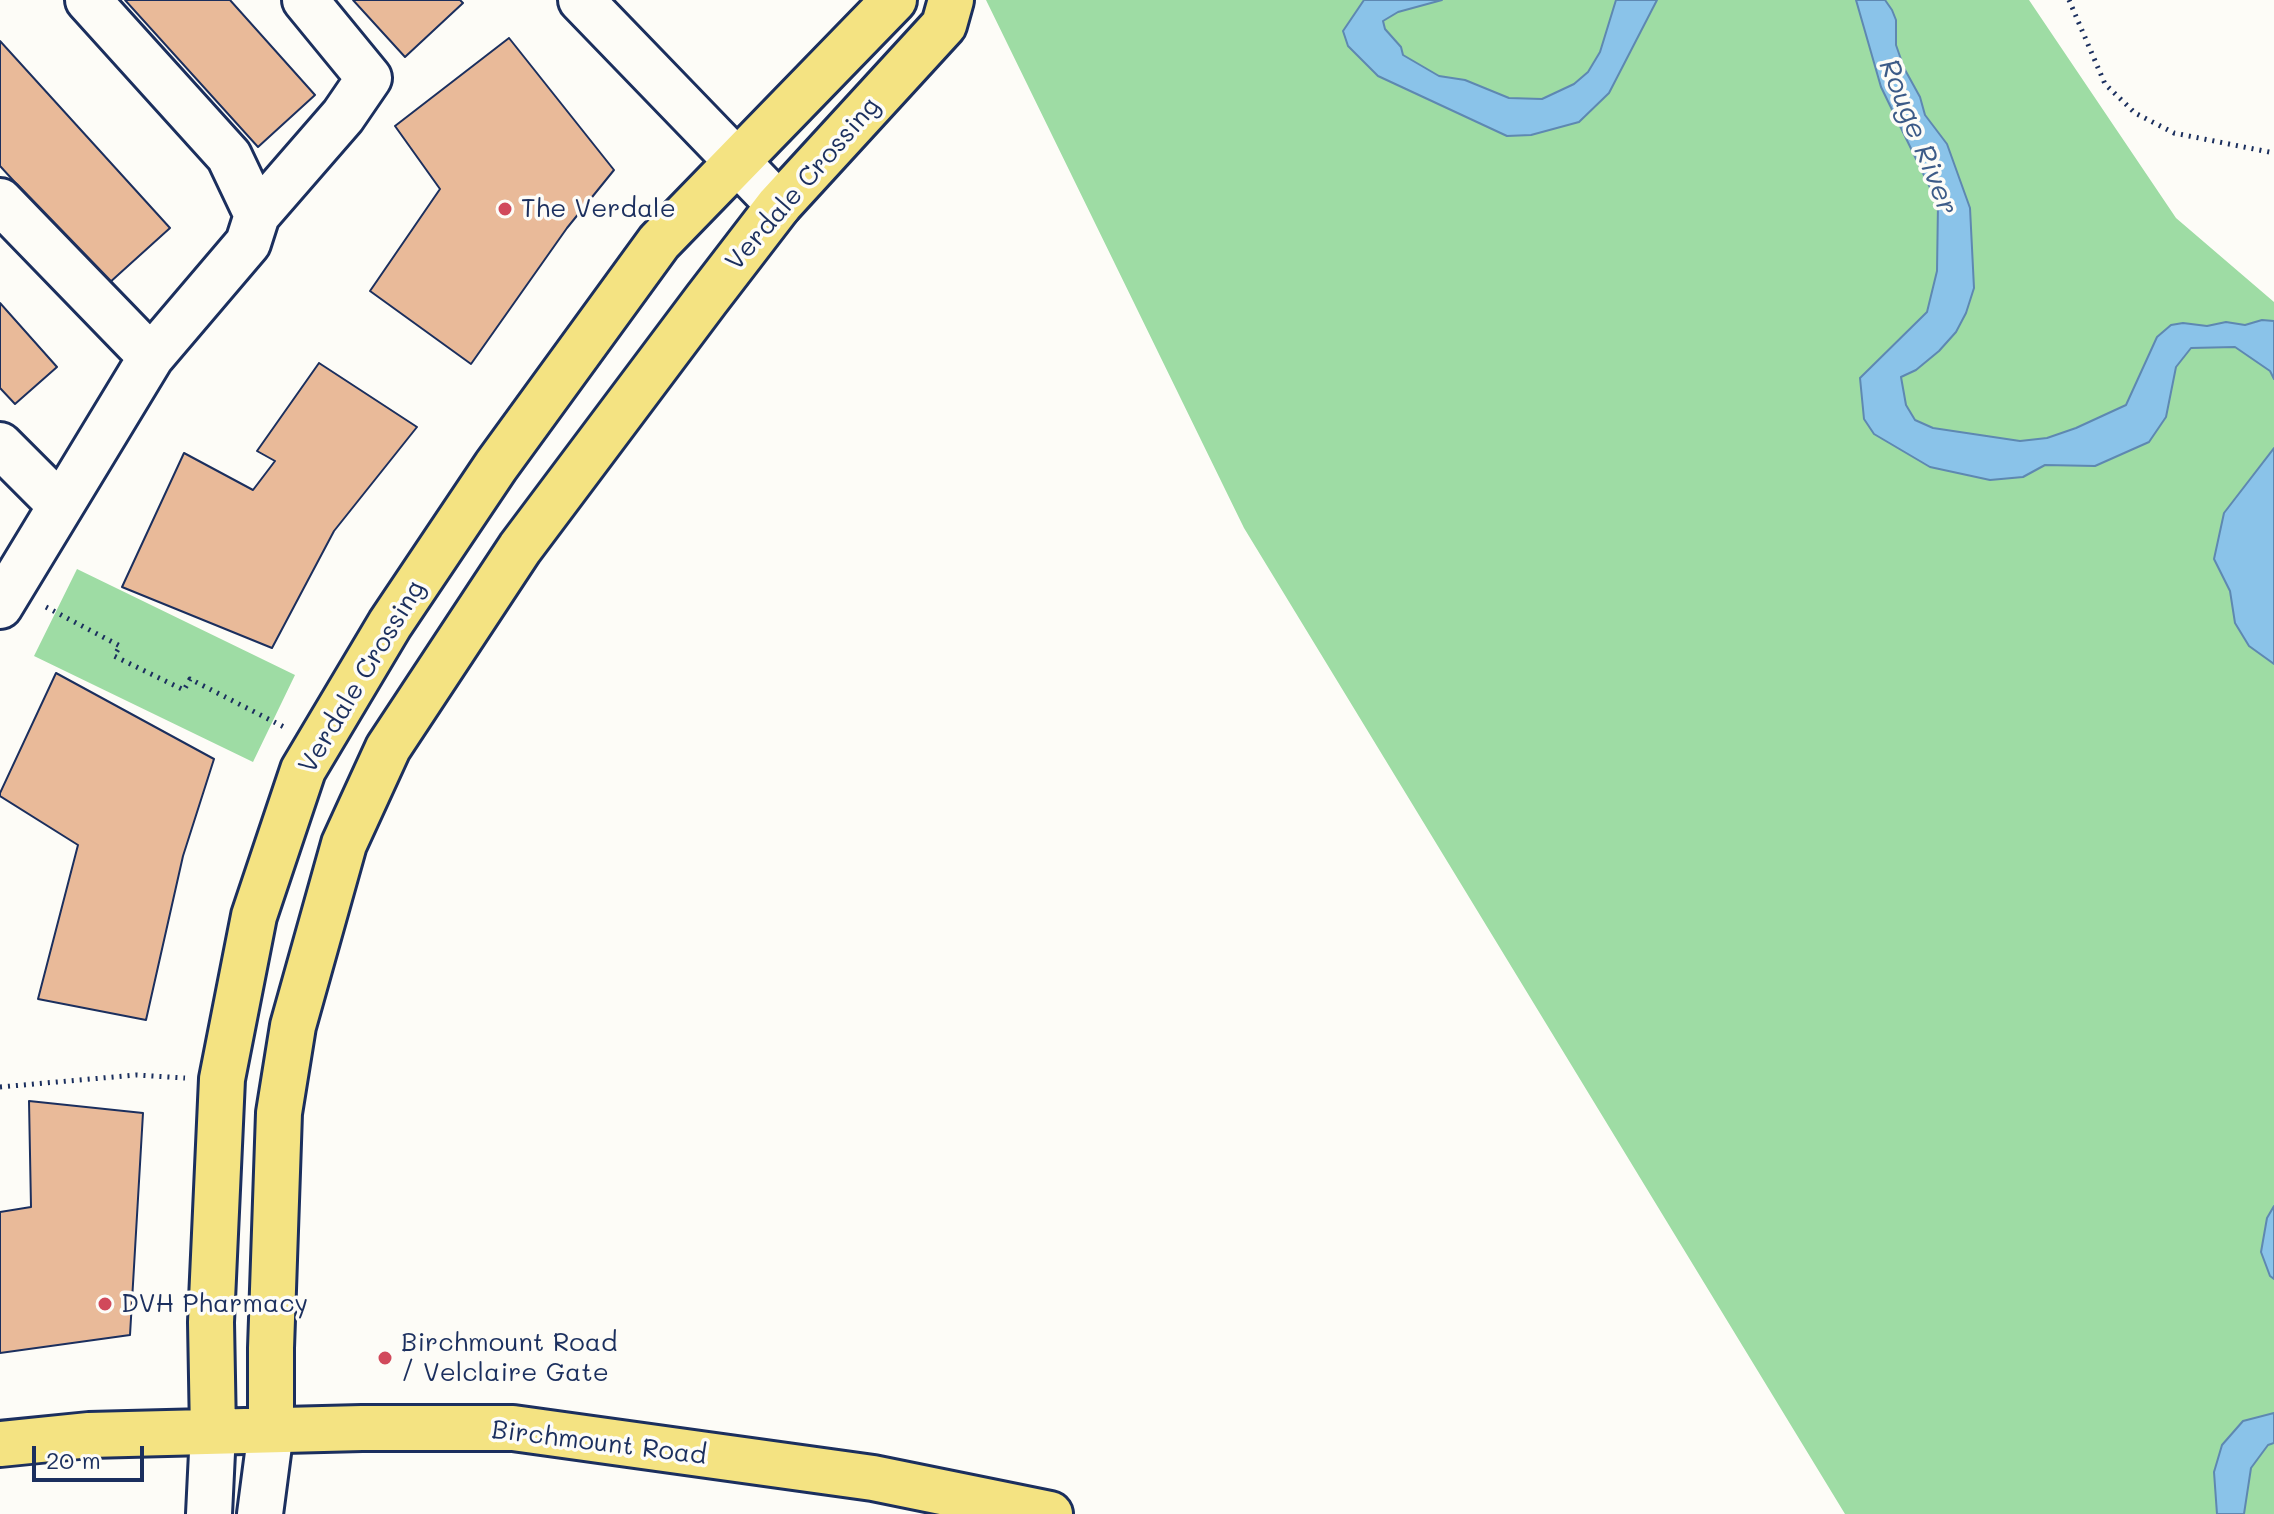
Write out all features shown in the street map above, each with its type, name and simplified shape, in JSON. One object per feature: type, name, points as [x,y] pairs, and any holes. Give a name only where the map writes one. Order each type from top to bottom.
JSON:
[{"type":"main road","name":"Verdale Crossing","points":[[213,1432],[211,1322],[222,1079],[254,916],[303,770],[390,624],[496,466],[659,242],[894,0]]},
{"type":"main road","name":"Verdale Crossing","points":[[271,1430],[279,1113],[293,1026],[344,844],[388,748],[520,548],[779,205],[944,25],[951,0]]},
{"type":"main road","name":"Birchmount Road","points":[[0,1444],[89,1435],[513,1428],[873,1478],[1050,1514]]},
{"type":"street","points":[[88,0],[229,156],[257,215]]},
{"type":"street","points":[[5,597],[151,357],[248,243],[257,215],[343,116],[369,78],[305,0]]},
{"type":"street","points":[[581,0],[779,205]]},
{"type":"street","points":[[0,201],[151,357]]},
{"type":"street","points":[[0,445],[60,505]]},
{"type":"street","name":"Verdale Crossing","points":[[260,1514],[271,1430]]},
{"type":"street","name":"Verdale Crossing","points":[[209,1514],[213,1432]]},
{"type":"path","points":[[2069,0],[2105,84],[2135,113],[2174,133],[2274,153]]},
{"type":"path","points":[[5,597],[120,646],[114,656],[184,690],[190,679],[285,727]]},
{"type":"path","points":[[0,1087],[136,1075],[222,1079]]},
{"type":"green space","points":[[986,0],[2029,0],[2176,218],[2274,302],[2274,1514],[1845,1514],[1244,528]]},
{"type":"green space","points":[[77,569],[295,675],[253,762],[34,656]]},
{"type":"water","points":[[1364,0],[1442,0],[1398,12],[1383,21],[1403,55],[1439,76],[1465,80],[1509,98],[1542,99],[1574,84],[1588,72],[1600,52],[1616,0],[1657,0],[1609,93],[1579,122],[1531,135],[1507,136],[1378,76],[1348,46],[1343,31]]},
{"type":"water","name":"Rouge River","points":[[1856,0],[1885,0],[1892,10],[1896,20],[1896,45],[1904,68],[1920,97],[1925,115],[1947,144],[1970,208],[1974,288],[1966,313],[1956,332],[1939,351],[1916,370],[1901,377],[1906,405],[1915,420],[1933,428],[2020,441],[2047,438],[2076,428],[2126,405],[2157,337],[2171,325],[2183,323],[2207,326],[2226,322],[2245,325],[2262,320],[2274,321],[2274,379],[2270,371],[2235,347],[2191,348],[2176,367],[2166,417],[2149,442],[2095,466],[2045,465],[2023,477],[1990,480],[1930,467],[1874,434],[1864,419],[1860,378],[1927,312],[1937,271],[1938,204],[1881,87]]},
{"type":"water","points":[[2274,448],[2274,664],[2249,646],[2235,623],[2230,591],[2214,559],[2224,513]]},
{"type":"water","points":[[2274,1206],[2274,1279],[2261,1252],[2267,1218]]},
{"type":"water","points":[[2274,1413],[2274,1443],[2268,1445],[2251,1468],[2244,1514],[2217,1514],[2214,1472],[2222,1445],[2243,1421]]},
{"type":"building","points":[[125,0],[230,0],[315,95],[258,147]]},
{"type":"building","points":[[353,0],[460,0],[463,3],[405,57]]},
{"type":"building","name":"The Verdale","points":[[509,38],[614,170],[567,228],[471,364],[370,291],[440,189],[395,126]]},
{"type":"building","points":[[0,41],[170,228],[108,284],[0,166]]},
{"type":"building","points":[[0,303],[57,367],[15,404],[0,388]]},
{"type":"building","points":[[319,363],[417,427],[334,531],[272,648],[122,587],[184,453],[253,490],[275,461],[257,451]]},
{"type":"building","points":[[56,673],[214,759],[183,856],[146,1020],[38,999],[78,845],[0,796],[0,793]]},
{"type":"building","points":[[29,1101],[143,1113],[130,1335],[0,1353],[0,1212],[31,1207]]},
{"type":"place","name":"The Verdale","points":[[505,209]]},
{"type":"place","name":"DVH Pharmacy","points":[[105,1304]]},
{"type":"place","name":"Birchmount Road / Velclaire Gate","points":[[385,1358]]}]
